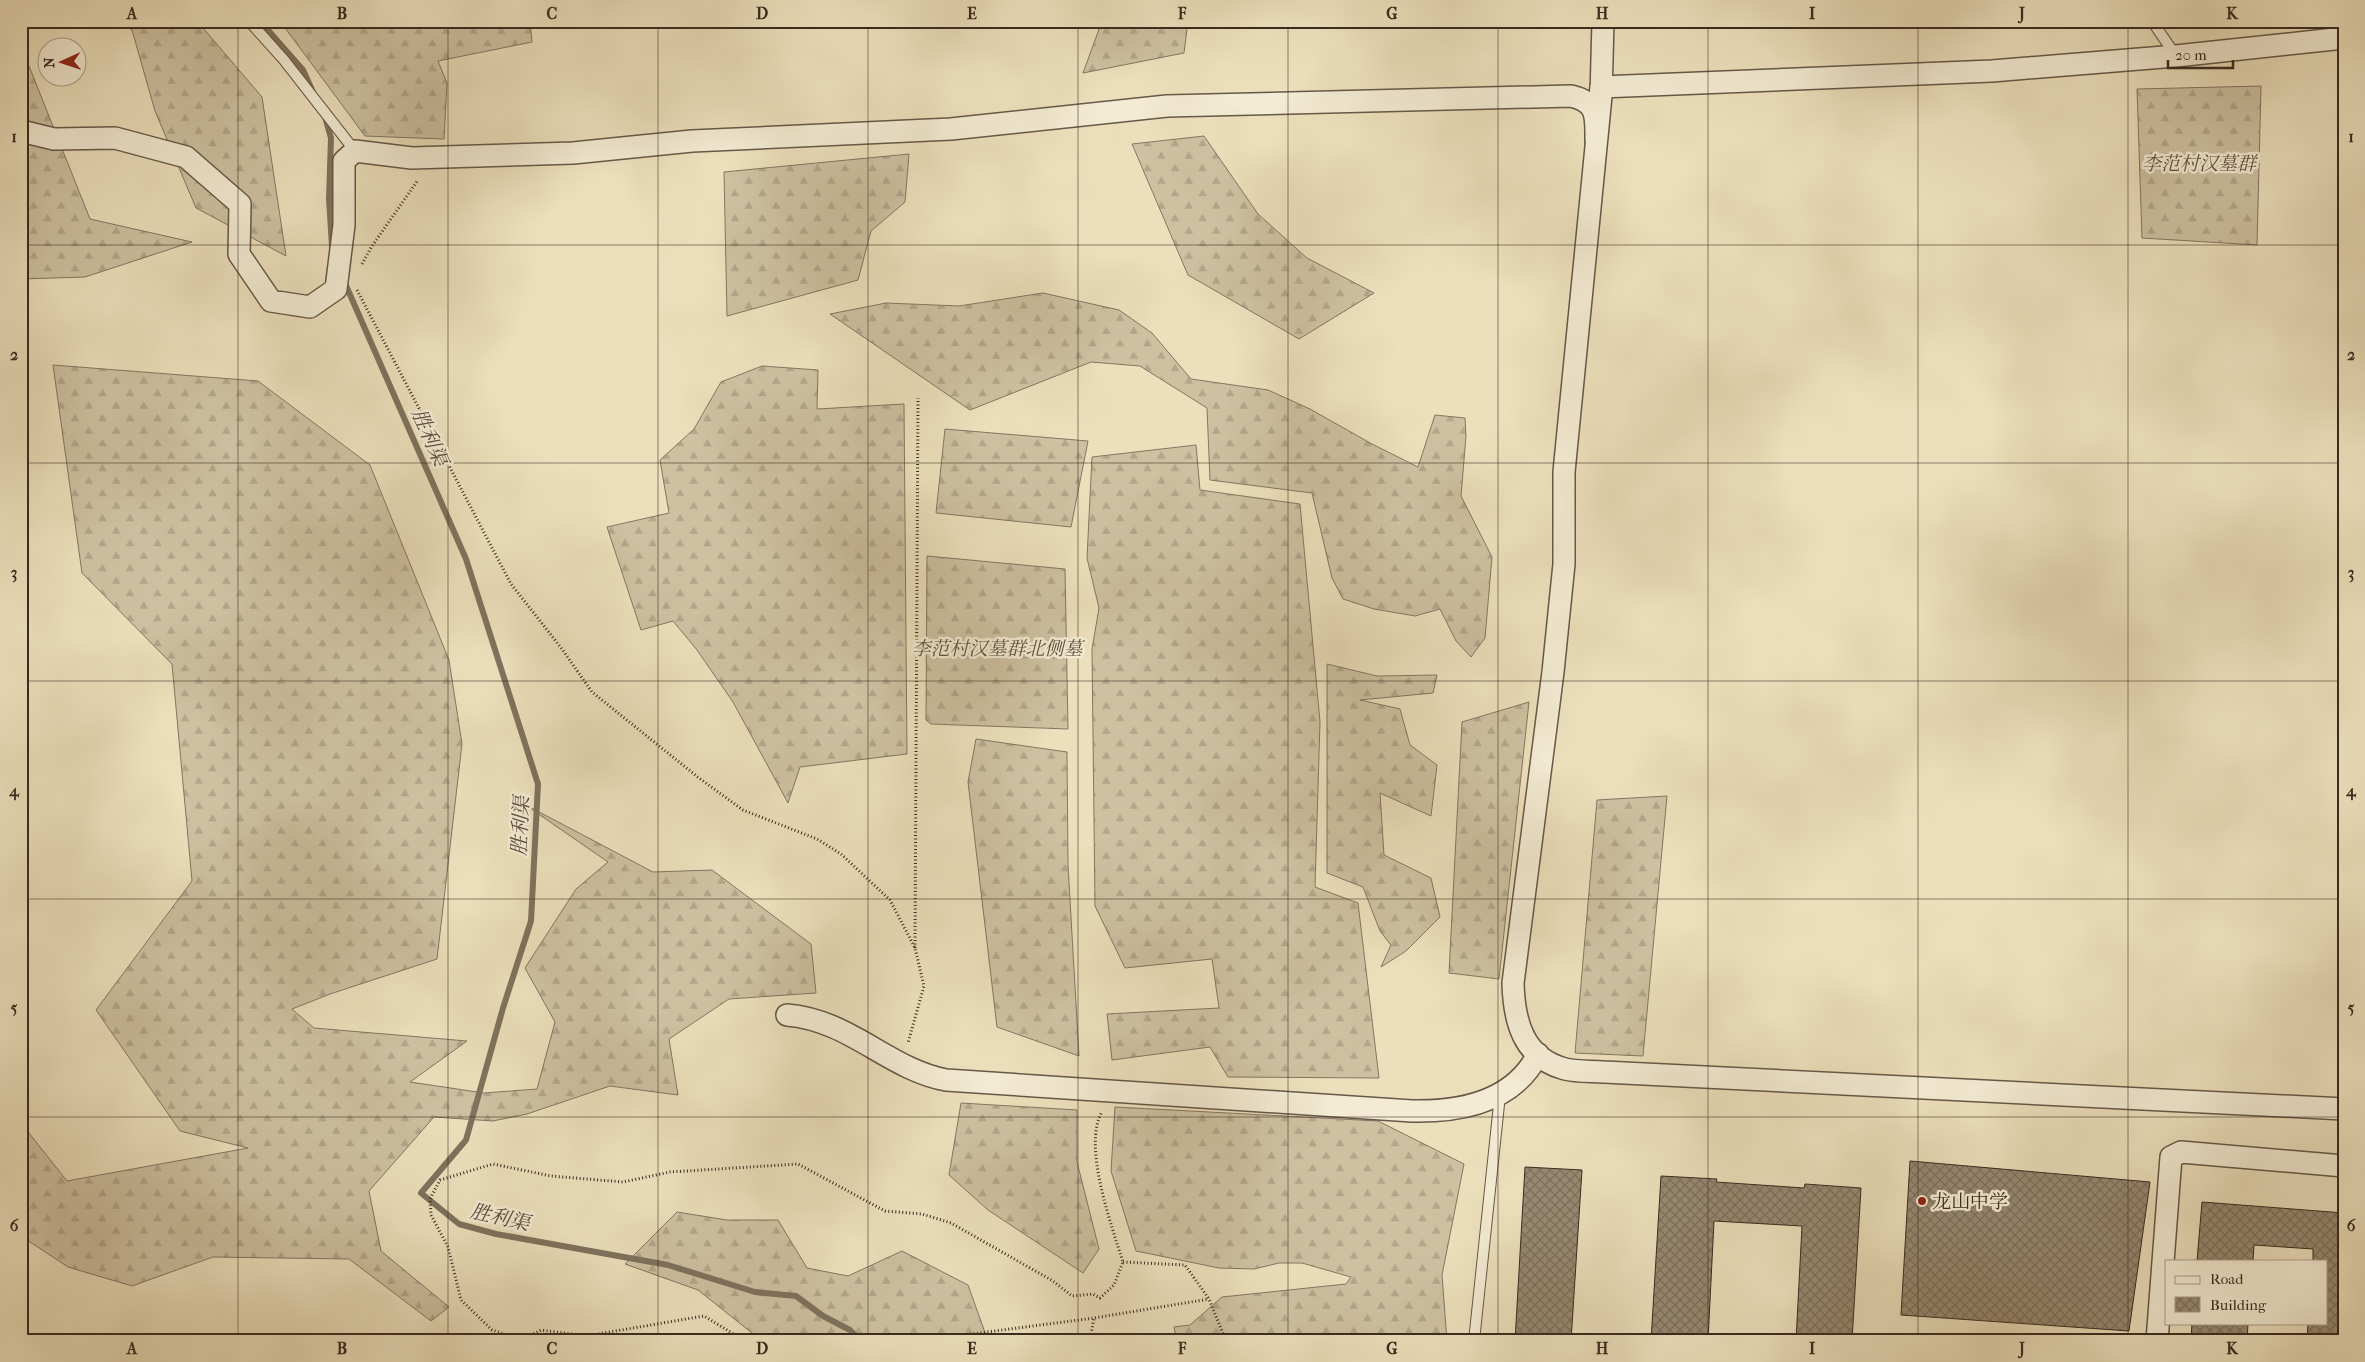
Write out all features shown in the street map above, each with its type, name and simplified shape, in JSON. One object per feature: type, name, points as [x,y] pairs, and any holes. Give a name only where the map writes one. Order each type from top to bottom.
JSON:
[{"type":"street","points":[[1603,21],[1601,87],[1564,472],[1564,564],[1553,672],[1512,983],[1514,1010],[1522,1035],[1530,1047],[1538,1054],[1565,1068],[1604,1072],[2344,1109]]},
{"type":"street","points":[[1601,87],[1992,71],[2176,56],[2344,38]]},
{"type":"street","points":[[21,131],[54,139],[115,138],[186,157],[240,204],[239,254],[271,302],[310,306],[345,282],[341,254],[344,225],[344,161],[355,151],[412,158],[573,152],[692,141],[951,129],[1167,106],[1571,96],[1587,102],[1592,107],[1596,121],[1596,140]]},
{"type":"street","points":[[787,1015],[813,1018],[839,1028],[920,1072],[946,1080],[1419,1112],[1463,1107],[1500,1095],[1525,1076],[1538,1054]]},
{"type":"street","points":[[2156,1341],[2171,1158],[2181,1152],[2344,1166]]},
{"type":"lane","points":[[249,21],[284,60],[355,151]]},
{"type":"lane","points":[[2152,21],[2176,56]]},
{"type":"lane","points":[[1474,1341],[1500,1095]]},
{"type":"path","points":[[361,267],[372,246],[414,184],[437,157]]},
{"type":"path","points":[[345,282],[511,584],[592,692],[698,778],[743,810],[817,839],[841,854],[890,900],[915,948]]},
{"type":"path","points":[[892,1058],[906,1051],[924,986],[915,948],[918,398]]},
{"type":"path","points":[[745,1341],[704,1316],[586,1336],[541,1330],[522,1340],[492,1330],[461,1300],[448,1248],[437,1230],[431,1212],[430,1198],[440,1180],[494,1164],[552,1176],[623,1182],[670,1172],[798,1164],[885,1211],[922,1214],[951,1223],[1052,1281],[1072,1296],[1093,1294],[1100,1298],[1114,1285],[1123,1262],[1105,1205],[1094,1143],[1096,1122],[1116,1092]]},
{"type":"path","points":[[1123,1262],[1185,1265],[1209,1299],[1226,1341]]},
{"type":"path","points":[[918,1341],[1094,1318],[1209,1299]]},
{"type":"path","points":[[1092,1341],[1090,1334],[1094,1318]]},
{"type":"green space","points":[[117,21],[197,21],[262,97],[286,256],[196,208],[155,111],[132,30]]},
{"type":"green space","points":[[280,21],[530,21],[532,42],[438,61],[447,83],[444,139],[365,136]]},
{"type":"green space","points":[[1102,21],[1188,21],[1184,53],[1083,73]]},
{"type":"green space","points":[[21,46],[90,219],[192,242],[85,277],[21,279]]},
{"type":"green space","name":"李范村汉墓群","points":[[2261,86],[2257,245],[2142,238],[2137,89]]},
{"type":"green space","points":[[1204,136],[1258,214],[1307,258],[1374,293],[1299,339],[1188,275],[1132,144]]},
{"type":"green space","points":[[909,154],[905,202],[871,231],[858,280],[727,316],[724,172]]},
{"type":"green space","points":[[1043,293],[1119,310],[1152,333],[1191,379],[1268,390],[1310,409],[1372,444],[1418,467],[1435,415],[1465,418],[1466,436],[1461,496],[1492,557],[1485,638],[1471,657],[1456,641],[1440,609],[1415,616],[1374,609],[1343,599],[1332,578],[1312,493],[1210,480],[1207,408],[1140,366],[1091,362],[970,410],[830,314],[886,303],[959,306]]},
{"type":"green space","points":[[53,365],[258,381],[370,465],[449,660],[462,744],[437,959],[330,994],[292,1009],[314,1028],[467,1041],[410,1082],[484,1093],[537,1089],[555,1022],[525,968],[576,889],[608,862],[524,804],[653,872],[712,870],[811,944],[816,993],[729,999],[669,1039],[678,1095],[610,1086],[527,1114],[493,1121],[434,1117],[369,1191],[381,1251],[449,1307],[431,1321],[349,1259],[213,1257],[132,1286],[68,1267],[21,1236],[21,1123],[67,1181],[248,1148],[180,1131],[96,1010],[192,881],[172,664],[82,573]]},
{"type":"green space","points":[[762,366],[818,370],[817,409],[904,404],[907,754],[800,767],[788,803],[733,702],[697,650],[673,621],[641,630],[607,527],[669,513],[660,460],[694,429],[721,382]]},
{"type":"green space","points":[[945,429],[1088,441],[1071,527],[936,513]]},
{"type":"green space","points":[[1196,445],[1200,490],[1300,504],[1320,722],[1315,887],[1358,903],[1379,1078],[1228,1077],[1210,1047],[1112,1060],[1107,1014],[1219,1008],[1212,959],[1125,968],[1095,906],[1092,649],[1099,608],[1087,558],[1092,457]]},
{"type":"green space","name":"李范村汉墓群北侧墓","points":[[927,556],[1065,569],[1068,729],[931,724],[926,720]]},
{"type":"green space","points":[[1327,664],[1377,676],[1437,675],[1433,693],[1360,700],[1400,709],[1410,745],[1437,765],[1431,816],[1380,793],[1384,855],[1431,878],[1440,917],[1406,951],[1381,967],[1391,945],[1380,931],[1363,887],[1327,873]]},
{"type":"green space","points":[[1529,702],[1499,979],[1449,973],[1462,722]]},
{"type":"green space","points":[[976,739],[1067,752],[1068,865],[1079,1056],[997,1027],[968,782]]},
{"type":"green space","points":[[1667,796],[1643,1056],[1575,1053],[1597,800]]},
{"type":"green space","points":[[961,1103],[1077,1110],[1077,1162],[1099,1249],[1083,1273],[988,1210],[949,1175]]},
{"type":"green space","points":[[1115,1107],[1378,1121],[1464,1164],[1442,1275],[1447,1341],[1177,1341],[1174,1327],[1190,1325],[1222,1297],[1346,1284],[1351,1277],[1302,1263],[1279,1263],[1254,1269],[1219,1268],[1136,1251],[1111,1171]]},
{"type":"green space","points":[[677,1212],[727,1220],[778,1220],[807,1268],[848,1276],[902,1251],[968,1285],[988,1341],[769,1341],[757,1337],[698,1290],[625,1264]]},
{"type":"building","points":[[1910,1161],[2150,1182],[2129,1331],[1901,1315]]},
{"type":"building","points":[[1525,1167],[1582,1170],[1571,1341],[1515,1341]]},
{"type":"building","points":[[1661,1176],[1717,1179],[1716,1182],[1804,1188],[1805,1184],[1861,1188],[1852,1341],[1796,1341],[1802,1226],[1714,1221],[1708,1341],[1651,1341]]},
{"type":"building","points":[[2202,1202],[2344,1213],[2344,1341],[2307,1341],[2308,1324],[2328,1324],[2328,1260],[2313,1260],[2313,1249],[2254,1245],[2253,1260],[2197,1260]]},
{"type":"building","points":[[2192,1324],[2248,1324],[2247,1341],[2191,1341]]},
{"type":"waterway","name":"胜利渠","points":[[260,21],[303,70],[313,92]]},
{"type":"waterway","name":"胜利渠","points":[[325,117],[331,138],[329,199],[332,246]]},
{"type":"waterway","name":"胜利渠","points":[[344,281],[466,559],[538,784],[531,921],[503,1008],[466,1140],[421,1193],[459,1224],[496,1234],[668,1265],[755,1292],[796,1296],[823,1316],[850,1330],[861,1341]]},
{"type":"place","name":"龙山中学","points":[[1922,1201]]}]
